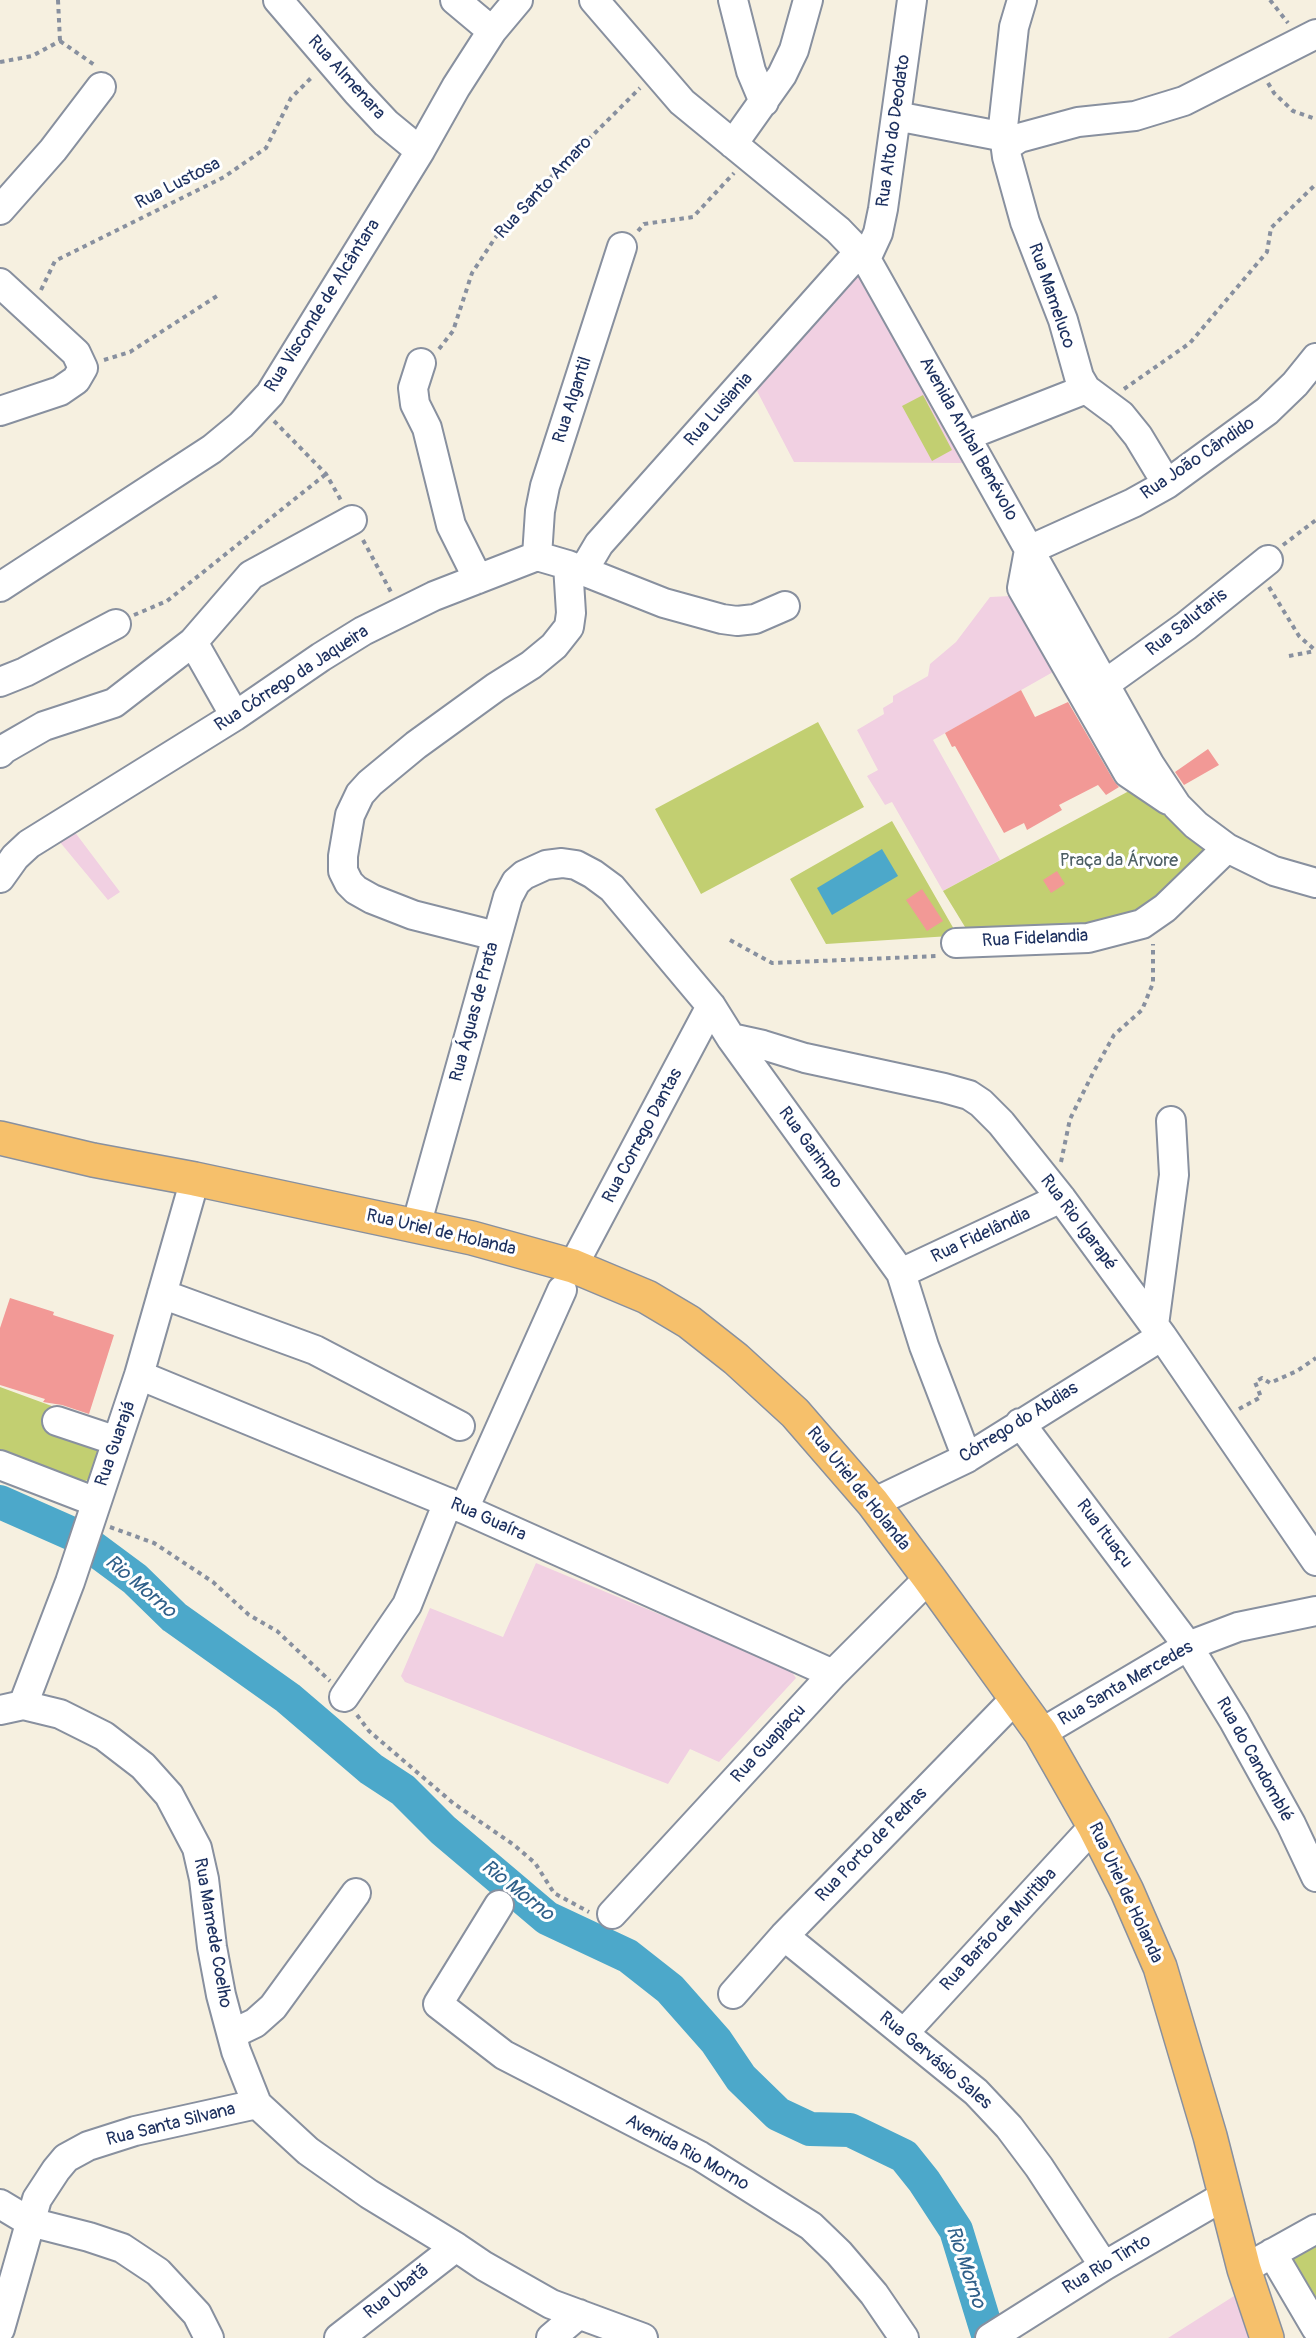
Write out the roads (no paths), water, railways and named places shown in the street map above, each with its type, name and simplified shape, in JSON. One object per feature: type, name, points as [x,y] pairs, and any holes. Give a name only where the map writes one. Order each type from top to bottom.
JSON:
[{"type":"main road","name":"Rua Uriel de Holanda","points":[[0,1138],[93,1160],[195,1179],[472,1238],[568,1278],[647,1297],[689,1322],[736,1359],[795,1413],[873,1503],[1041,1733],[1094,1826],[1127,1890],[1160,1968],[1191,2069],[1244,2270],[1267,2338]]},
{"type":"street","name":"Rua Almenara","points":[[278,0],[386,123],[420,151]]},
{"type":"street","points":[[455,0],[492,31]]},
{"type":"street","name":"Rua Visconde de Alcântara","points":[[0,587],[212,449],[241,425],[270,394],[420,151],[456,87],[492,31],[518,0]]},
{"type":"street","name":"Avenida Aníbal Benévolo","points":[[594,0],[682,102],[838,230],[862,255],[1150,765],[1177,806],[1196,825],[1227,848],[1274,871],[1316,883]]},
{"type":"street","points":[[733,0],[751,71],[764,102]]},
{"type":"street","points":[[741,151],[764,102],[782,75],[794,50],[808,0]]},
{"type":"street","name":"Rua Alto do Deodato","points":[[862,255],[878,233],[912,0]]},
{"type":"street","name":"Rua Mameluco","points":[[1023,0],[1012,42],[1003,127],[1007,157],[1025,222],[1063,320],[1079,377],[1095,396]]},
{"type":"street","points":[[896,116],[1006,142],[1078,122],[1135,116],[1163,109],[1202,94],[1309,37]]},
{"type":"street","points":[[0,210],[53,150],[101,87]]},
{"type":"street","name":"Rua Algantil","points":[[537,556],[540,511],[545,486],[622,247]]},
{"type":"street","name":"Rua Lusiania","points":[[575,568],[862,255]]},
{"type":"street","points":[[0,284],[76,353],[83,368],[76,380],[60,391],[0,411]]},
{"type":"street","name":"Rua João Cândido","points":[[1029,550],[1167,484],[1268,411],[1295,384],[1316,358]]},
{"type":"street","points":[[421,363],[413,388],[415,404],[427,428],[451,525],[478,579]]},
{"type":"street","points":[[966,436],[1095,396],[1121,415],[1138,436],[1167,484]]},
{"type":"street","points":[[0,753],[44,726],[114,703],[193,642],[250,574],[352,520]]},
{"type":"street","points":[[1029,550],[1022,588],[1128,773],[1177,806]]},
{"type":"street","name":"Rua Salutaris","points":[[1105,684],[1186,626],[1273,554]]},
{"type":"street","points":[[537,556],[575,568],[663,603],[730,620],[755,620],[784,606]]},
{"type":"street","name":"Rua Córrego da Jaqueira","points":[[0,878],[15,857],[29,844],[235,716],[363,631],[434,596],[537,556]]},
{"type":"street","points":[[496,936],[413,915],[372,899],[356,890],[349,883],[343,871],[343,856],[350,815],[360,794],[416,745],[496,687],[531,665],[554,646],[569,627],[575,568]]},
{"type":"street","points":[[0,682],[25,672],[116,624]]},
{"type":"street","points":[[193,642],[235,716]]},
{"type":"street","name":"Rua Fidelandia","points":[[956,943],[1088,938],[1142,924],[1165,908],[1227,848]]},
{"type":"street","name":"Rua Águas de Prata","points":[[416,1226],[508,897],[516,882],[546,865],[562,863],[576,865],[593,874]]},
{"type":"street","name":"Rua Garimpo","points":[[593,874],[612,888],[629,906],[711,1006],[731,1038],[901,1273],[924,1347],[967,1458]]},
{"type":"street","name":"Rua Corrego Dantas","points":[[344,1697],[407,1605],[568,1278],[711,1006]]},
{"type":"street","name":"Rua Rio Igarapé","points":[[731,1038],[764,1045],[805,1058],[969,1095],[981,1103],[1001,1123],[1058,1195],[1158,1331],[1316,1560]]},
{"type":"street","points":[[1158,1331],[1174,1175],[1171,1121]]},
{"type":"street","name":"Rua Guarajá","points":[[12,1708],[70,1582],[139,1375],[171,1298],[195,1179]]},
{"type":"street","name":"Rua Fidelândia","points":[[901,1273],[1058,1195]]},
{"type":"street","points":[[171,1298],[315,1350],[460,1426]]},
{"type":"street","name":"Córrego do Abdias","points":[[873,1503],[967,1458],[1158,1331]]},
{"type":"street","name":"Rua Guaíra","points":[[139,1375],[456,1505],[833,1674]]},
{"type":"street","points":[[57,1421],[117,1441]]},
{"type":"street","name":"Rua Ituaçu","points":[[1020,1423],[1188,1646]]},
{"type":"street","points":[[0,1465],[92,1515]]},
{"type":"street","name":"Rua Guapiaçu","points":[[612,1914],[833,1674],[930,1578]]},
{"type":"street","name":"Rua Santa Mercedes","points":[[1041,1733],[1188,1646],[1238,1627],[1316,1611]]},
{"type":"street","name":"Rua do Candomblé","points":[[1188,1646],[1234,1721],[1291,1824],[1316,1876]]},
{"type":"street","name":"Rua Porto de Pedras","points":[[733,1994],[784,1936],[1015,1699]]},
{"type":"street","name":"Rua Mamede Coelho","points":[[12,1708],[60,1714],[104,1736],[143,1767],[168,1795],[197,1848],[204,1879],[213,1957],[221,1995],[257,2104],[308,2151],[369,2194],[530,2293],[643,2338]]},
{"type":"street","name":"Rua Barão de Muritiba","points":[[904,2033],[1094,1826]]},
{"type":"street","points":[[232,2034],[255,2023],[273,2007],[356,1893]]},
{"type":"street","name":"Avenida Rio Morno","points":[[499,1905],[438,2004],[504,2055],[700,2156],[811,2226],[839,2253],[874,2294],[904,2338]]},
{"type":"street","name":"Rua Gervásio Sales","points":[[784,1936],[976,2092],[1010,2127],[1104,2266]]},
{"type":"street","name":"Rua Santa Silvana","points":[[0,2329],[34,2211],[56,2169],[66,2158],[88,2146],[135,2131],[257,2104]]},
{"type":"street","name":"Rua Rio Tinto","points":[[991,2337],[1104,2266],[1226,2195]]},
{"type":"street","points":[[0,2204],[34,2211],[89,2237],[122,2248],[158,2272],[197,2314],[209,2338]]},
{"type":"street","points":[[1244,2270],[1316,2229]]},
{"type":"street","name":"Rua Ubatã","points":[[339,2338],[456,2247]]},
{"type":"street","points":[[1272,2253],[1316,2328]]},
{"type":"street","points":[[551,2338],[579,2314]]},
{"type":"water","points":[[882,849],[898,876],[832,915],[817,888]]},
{"type":"waterway","name":"Rio Morno","points":[[0,1502],[77,1536],[135,1579],[174,1617],[288,1698],[371,1769],[403,1790],[443,1830],[547,1918],[628,1956],[670,1989],[716,2041],[741,2078],[778,2114],[810,2129],[850,2130],[904,2156],[924,2181],[956,2230],[989,2338]]},
{"type":"park label","name":"Praça da Árvore","points":[[1119,861]]}]
